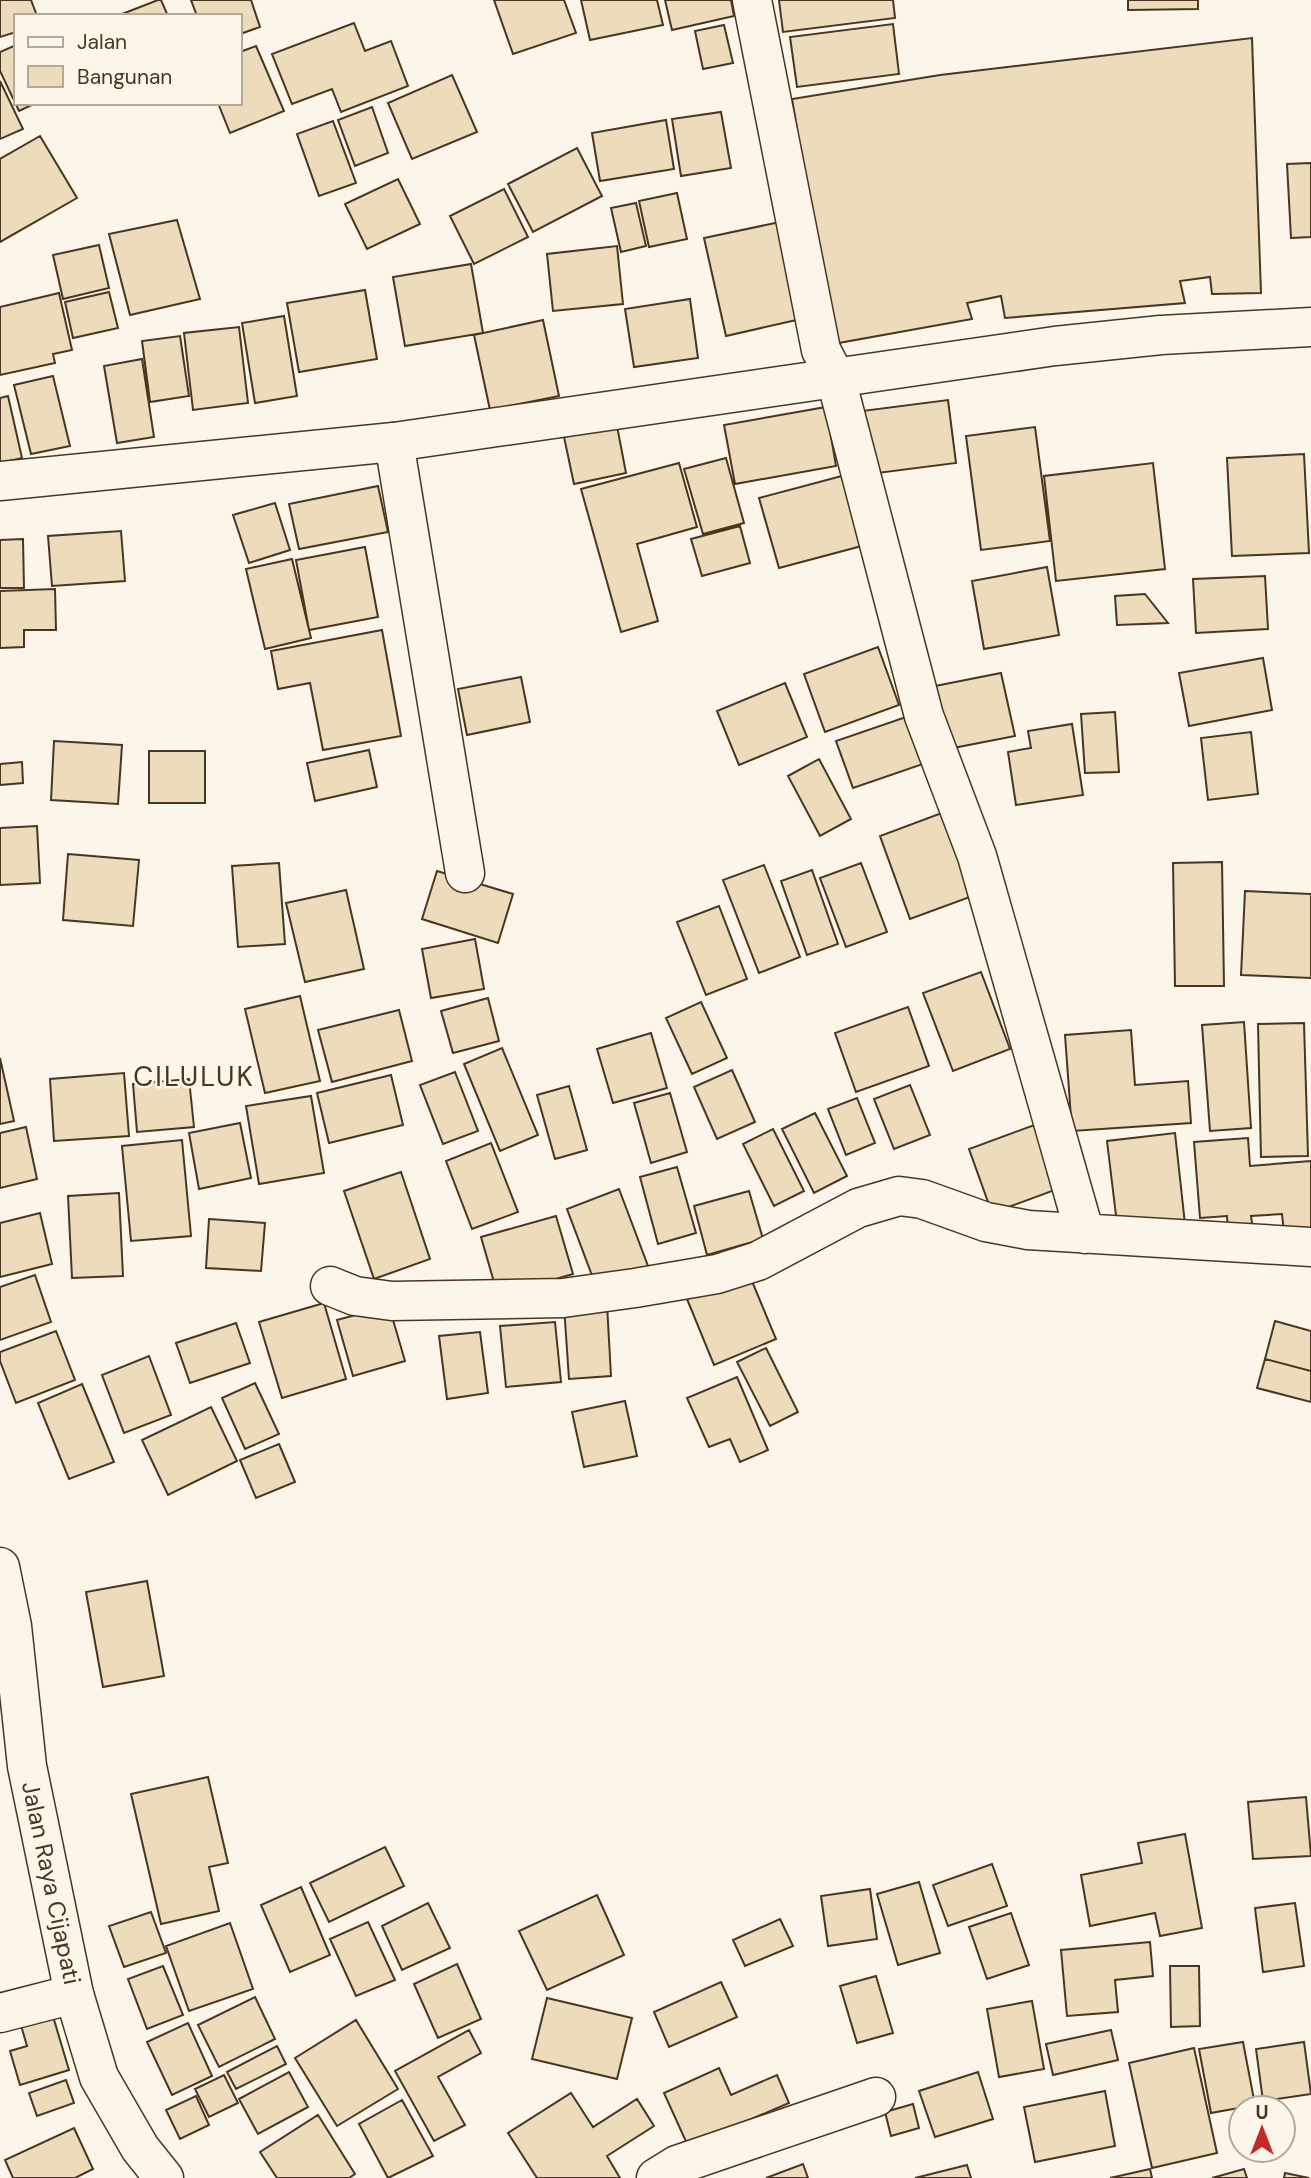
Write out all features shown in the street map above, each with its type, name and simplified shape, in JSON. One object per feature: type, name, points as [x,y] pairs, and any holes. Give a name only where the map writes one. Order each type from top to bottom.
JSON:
[{"type":"street","points":[[752,0],[821,350],[836,380],[924,716],[977,856],[1086,1234]]},
{"type":"street","points":[[0,481],[394,442],[836,380],[1055,346],[1161,335],[1311,327]]},
{"type":"street","points":[[394,442],[464,873]]},
{"type":"street","points":[[330,1286],[355,1296],[392,1301],[563,1298],[635,1288],[717,1274],[758,1261],[858,1208],[899,1196],[922,1199],[1010,1228],[1311,1247]]},
{"type":"street","name":"Jalan Raya Cijapati","points":[[2,1592],[27,1766],[74,1994],[99,2077],[140,2148],[164,2178]]},
{"type":"street","points":[[0,2013],[74,1994]]},
{"type":"street","points":[[656,2178],[677,2165],[876,2097]]},
{"type":"building","points":[[0,0],[31,0],[36,14],[14,14],[14,33],[0,37]]},
{"type":"building","points":[[161,0],[167,14],[122,14]]},
{"type":"building","points":[[191,0],[251,0],[260,27],[242,33],[242,14],[196,14]]},
{"type":"building","points":[[494,0],[564,0],[576,33],[513,54]]},
{"type":"building","points":[[581,0],[657,0],[663,25],[590,40]]},
{"type":"building","points":[[665,0],[731,0],[734,16],[672,30]]},
{"type":"building","points":[[779,0],[893,0],[895,18],[783,32]]},
{"type":"building","points":[[1128,0],[1198,0],[1198,9],[1128,10]]},
{"type":"building","points":[[354,23],[365,51],[391,41],[408,86],[341,112],[332,89],[292,104],[272,54]]},
{"type":"building","points":[[893,24],[899,74],[797,87],[790,37]]},
{"type":"building","points":[[724,25],[733,63],[703,69],[695,31]]},
{"type":"building","points":[[1252,38],[1261,293],[1212,294],[1210,277],[1180,281],[1185,303],[1005,318],[1001,296],[967,303],[972,319],[833,344],[792,99],[940,75]]},
{"type":"building","points":[[14,46],[14,100],[0,71],[0,52]]},
{"type":"building","points":[[256,46],[284,111],[230,133],[219,105],[242,105],[242,51]]},
{"type":"building","points":[[452,75],[477,132],[412,159],[388,103]]},
{"type":"building","points":[[0,81],[23,129],[0,139]]},
{"type":"building","points":[[16,105],[32,105],[19,111]]},
{"type":"building","points":[[372,107],[388,153],[355,166],[338,120]]},
{"type":"building","points":[[721,112],[731,168],[681,176],[672,119]]},
{"type":"building","points":[[666,120],[674,169],[600,181],[592,133]]},
{"type":"building","points":[[333,121],[356,183],[319,196],[297,134]]},
{"type":"building","points":[[40,136],[77,198],[0,242],[0,159]]},
{"type":"building","points":[[577,148],[602,196],[533,232],[508,184]]},
{"type":"building","points":[[1311,163],[1311,237],[1291,238],[1287,164]]},
{"type":"building","points":[[398,179],[420,224],[367,249],[345,204]]},
{"type":"building","points":[[504,189],[528,237],[474,264],[450,216]]},
{"type":"building","points":[[677,193],[687,239],[649,247],[639,201]]},
{"type":"building","points":[[636,203],[646,246],[621,252],[611,208]]},
{"type":"building","points":[[177,220],[200,299],[130,315],[109,234]]},
{"type":"building","points":[[780,222],[801,319],[726,336],[704,238]]},
{"type":"building","points":[[99,245],[109,288],[63,299],[53,255]]},
{"type":"building","points":[[617,246],[623,304],[553,311],[547,254]]},
{"type":"building","points":[[471,264],[483,333],[405,346],[393,277]]},
{"type":"building","points":[[365,290],[377,359],[299,372],[287,303]]},
{"type":"building","points":[[109,292],[118,328],[73,338],[65,302]]},
{"type":"building","points":[[59,293],[72,350],[53,354],[55,363],[0,375],[0,307]]},
{"type":"building","points":[[690,299],[698,358],[634,367],[625,309]]},
{"type":"building","points":[[284,316],[297,396],[255,403],[242,323]]},
{"type":"building","points":[[543,320],[559,396],[490,410],[474,335]]},
{"type":"building","points":[[239,327],[248,403],[193,410],[184,333]]},
{"type":"building","points":[[180,336],[189,396],[150,402],[142,341]]},
{"type":"building","points":[[142,359],[154,437],[117,443],[104,366]]},
{"type":"building","points":[[53,376],[70,446],[31,454],[14,385]]},
{"type":"building","points":[[8,396],[22,458],[0,463],[0,398]]},
{"type":"building","points":[[948,400],[956,463],[870,474],[862,411]]},
{"type":"building","points":[[826,407],[836,466],[735,484],[724,425]]},
{"type":"building","points":[[617,426],[626,473],[574,484],[564,437]]},
{"type":"building","points":[[1035,427],[1050,541],[981,550],[966,436]]},
{"type":"building","points":[[1304,454],[1309,553],[1232,556],[1227,458]]},
{"type":"building","points":[[726,458],[744,523],[703,534],[684,469]]},
{"type":"building","points":[[679,463],[697,527],[637,544],[658,621],[621,632],[581,489]]},
{"type":"building","points":[[1153,463],[1165,569],[1056,581],[1044,476]]},
{"type":"building","points":[[853,473],[873,543],[779,568],[759,498]]},
{"type":"building","points":[[378,486],[388,532],[299,549],[289,504]]},
{"type":"building","points":[[275,503],[290,550],[249,563],[233,515]]},
{"type":"building","points":[[740,526],[750,563],[702,576],[691,539]]},
{"type":"building","points":[[121,531],[125,581],[52,586],[48,536]]},
{"type":"building","points":[[23,539],[24,588],[0,588],[0,540]]},
{"type":"building","points":[[365,547],[378,617],[309,630],[296,560]]},
{"type":"building","points":[[292,559],[311,638],[265,649],[246,569]]},
{"type":"building","points":[[1047,567],[1059,635],[984,649],[972,581]]},
{"type":"building","points":[[1265,576],[1268,629],[1196,633],[1193,579]]},
{"type":"building","points":[[55,589],[56,630],[24,630],[24,647],[0,648],[0,591]]},
{"type":"building","points":[[1145,594],[1168,623],[1117,625],[1115,596]]},
{"type":"building","points":[[382,630],[401,736],[323,750],[310,683],[278,689],[271,651]]},
{"type":"building","points":[[878,647],[899,705],[825,732],[804,674]]},
{"type":"building","points":[[1263,658],[1272,710],[1189,726],[1179,673]]},
{"type":"building","points":[[1001,673],[1015,736],[948,749],[935,686]]},
{"type":"building","points":[[521,677],[530,722],[467,735],[458,689]]},
{"type":"building","points":[[785,683],[807,737],[739,765],[717,711]]},
{"type":"building","points":[[1115,712],[1119,772],[1085,773],[1081,714]]},
{"type":"building","points":[[906,717],[923,764],[853,788],[836,741]]},
{"type":"building","points":[[1072,724],[1083,795],[1016,805],[1008,752],[1031,748],[1028,731]]},
{"type":"building","points":[[1251,732],[1258,794],[1208,800],[1201,738]]},
{"type":"building","points":[[54,741],[122,745],[118,804],[51,800]]},
{"type":"building","points":[[369,750],[377,787],[315,801],[307,763]]},
{"type":"building","points":[[149,751],[205,751],[205,803],[149,803]]},
{"type":"building","points":[[819,759],[851,819],[820,836],[788,776]]},
{"type":"building","points":[[22,762],[23,783],[0,785],[0,764]]},
{"type":"building","points":[[947,811],[978,894],[910,919],[880,836]]},
{"type":"building","points":[[37,826],[40,883],[0,885],[0,828]]},
{"type":"building","points":[[68,854],[139,860],[133,926],[63,920]]},
{"type":"building","points":[[1222,862],[1224,986],[1175,986],[1173,863]]},
{"type":"building","points":[[279,863],[285,944],[238,947],[232,866]]},
{"type":"building","points":[[861,863],[887,932],[846,947],[820,878]]},
{"type":"building","points":[[764,865],[800,957],[759,973],[723,880]]},
{"type":"building","points":[[812,870],[838,944],[807,955],[781,881]]},
{"type":"building","points":[[437,871],[513,894],[498,943],[422,919]]},
{"type":"building","points":[[346,890],[364,969],[305,982],[286,903]]},
{"type":"building","points":[[1245,891],[1311,894],[1311,978],[1241,975]]},
{"type":"building","points":[[719,906],[747,979],[706,995],[677,922]]},
{"type":"building","points":[[475,939],[484,989],[431,998],[422,949]]},
{"type":"building","points":[[981,972],[1010,1049],[953,1071],[923,993]]},
{"type":"building","points":[[300,996],[320,1081],[265,1093],[245,1009]]},
{"type":"building","points":[[488,998],[499,1041],[453,1053],[441,1011]]},
{"type":"building","points":[[701,1002],[727,1058],[692,1074],[666,1018]]},
{"type":"building","points":[[908,1007],[929,1066],[856,1092],[835,1033]]},
{"type":"building","points":[[399,1010],[412,1061],[332,1082],[318,1030]]},
{"type":"building","points":[[1244,1022],[1251,1128],[1210,1131],[1202,1025]]},
{"type":"building","points":[[1304,1023],[1308,1156],[1261,1157],[1258,1024]]},
{"type":"building","points":[[1131,1030],[1135,1085],[1188,1081],[1191,1123],[1072,1131],[1065,1035]]},
{"type":"building","points":[[651,1033],[667,1088],[613,1103],[597,1049]]},
{"type":"building","points":[[502,1048],[538,1135],[500,1151],[464,1064]]},
{"type":"building","points":[[0,1058],[14,1121],[0,1124]]},
{"type":"building","points":[[732,1070],[755,1122],[717,1139],[694,1087]]},
{"type":"building","points":[[455,1072],[478,1131],[443,1144],[420,1085]]},
{"type":"building","points":[[124,1073],[129,1136],[54,1141],[50,1079]]},
{"type":"building","points":[[391,1075],[403,1125],[329,1143],[317,1093]]},
{"type":"building","points":[[189,1079],[194,1127],[137,1132],[133,1084]]},
{"type":"building","points":[[910,1085],[930,1135],[894,1149],[874,1099]]},
{"type":"building","points":[[569,1086],[587,1150],[555,1159],[537,1095]]},
{"type":"building","points":[[670,1093],[687,1152],[651,1163],[634,1103]]},
{"type":"building","points":[[311,1096],[324,1173],[259,1184],[246,1106]]},
{"type":"building","points":[[857,1098],[875,1143],[846,1155],[828,1109]]},
{"type":"building","points":[[815,1113],[847,1176],[814,1193],[782,1129]]},
{"type":"building","points":[[240,1123],[251,1178],[199,1189],[189,1133]]},
{"type":"building","points":[[1040,1123],[1063,1187],[992,1213],[969,1149]]},
{"type":"building","points":[[26,1127],[37,1179],[0,1188],[0,1133]]},
{"type":"building","points":[[773,1129],[804,1191],[774,1206],[743,1144]]},
{"type":"building","points":[[1175,1133],[1185,1224],[1118,1232],[1107,1141]]},
{"type":"building","points":[[1248,1138],[1250,1166],[1311,1161],[1311,1231],[1284,1233],[1282,1214],[1251,1216],[1253,1230],[1228,1232],[1227,1216],[1200,1218],[1194,1142]]},
{"type":"building","points":[[182,1140],[191,1236],[131,1241],[122,1146]]},
{"type":"building","points":[[491,1143],[518,1212],[472,1229],[446,1161]]},
{"type":"building","points":[[677,1167],[696,1233],[658,1244],[640,1177]]},
{"type":"building","points":[[401,1172],[430,1259],[374,1279],[344,1191]]},
{"type":"building","points":[[619,1189],[648,1266],[596,1286],[567,1209]]},
{"type":"building","points":[[749,1191],[763,1239],[707,1255],[694,1206]]},
{"type":"building","points":[[119,1193],[123,1276],[72,1278],[68,1196]]},
{"type":"building","points":[[40,1213],[52,1264],[0,1277],[0,1223]]},
{"type":"building","points":[[556,1216],[573,1274],[498,1296],[481,1237]]},
{"type":"building","points":[[209,1219],[265,1223],[261,1271],[206,1268]]},
{"type":"building","points":[[749,1274],[776,1339],[714,1365],[687,1299]]},
{"type":"building","points":[[35,1275],[51,1322],[0,1340],[0,1287]]},
{"type":"building","points":[[324,1303],[346,1379],[282,1398],[259,1322]]},
{"type":"building","points":[[607,1304],[611,1376],[569,1379],[564,1306]]},
{"type":"building","points":[[389,1306],[405,1361],[353,1376],[337,1320]]},
{"type":"building","points":[[1275,1321],[1311,1331],[1311,1371],[1265,1359]]},
{"type":"building","points":[[555,1322],[561,1382],[506,1387],[500,1326]]},
{"type":"building","points":[[236,1323],[250,1363],[190,1383],[176,1343]]},
{"type":"building","points":[[56,1331],[75,1380],[16,1403],[0,1361],[0,1352]]},
{"type":"building","points":[[480,1332],[488,1393],[447,1399],[439,1336]]},
{"type":"building","points":[[766,1348],[798,1412],[770,1426],[737,1362]]},
{"type":"building","points":[[149,1356],[171,1415],[124,1433],[102,1375]]},
{"type":"building","points":[[1265,1359],[1311,1371],[1311,1402],[1257,1388]]},
{"type":"building","points":[[737,1377],[768,1450],[740,1462],[730,1439],[709,1447],[687,1398]]},
{"type":"building","points":[[255,1383],[279,1434],[245,1449],[222,1398]]},
{"type":"building","points":[[82,1384],[114,1462],[69,1479],[38,1403]]},
{"type":"building","points":[[625,1401],[637,1456],[584,1467],[572,1412]]},
{"type":"building","points":[[211,1407],[237,1461],[168,1495],[142,1440]]},
{"type":"building","points":[[279,1444],[295,1482],[256,1498],[240,1460]]},
{"type":"building","points":[[147,1581],[164,1676],[103,1687],[86,1592]]},
{"type":"building","points":[[208,1777],[228,1863],[209,1867],[219,1911],[161,1924],[131,1794]]},
{"type":"building","points":[[1306,1797],[1311,1856],[1253,1859],[1248,1802]]},
{"type":"building","points":[[1185,1834],[1202,1928],[1160,1936],[1155,1913],[1090,1926],[1081,1875],[1142,1863],[1138,1843]]},
{"type":"building","points":[[385,1847],[404,1886],[329,1922],[310,1883]]},
{"type":"building","points":[[992,1864],[1007,1906],[948,1926],[933,1885]]},
{"type":"building","points":[[919,1882],[940,1953],[898,1965],[877,1894]]},
{"type":"building","points":[[301,1887],[330,1955],[290,1972],[261,1905]]},
{"type":"building","points":[[870,1889],[877,1939],[828,1946],[821,1896]]},
{"type":"building","points":[[597,1895],[624,1955],[547,1990],[519,1931]]},
{"type":"building","points":[[428,1903],[450,1948],[402,1970],[382,1926]]},
{"type":"building","points":[[1295,1903],[1304,1966],[1263,1972],[1255,1908]]},
{"type":"building","points":[[151,1912],[166,1953],[124,1967],[109,1926]]},
{"type":"building","points":[[1011,1913],[1029,1965],[987,1979],[969,1927]]},
{"type":"building","points":[[780,1919],[793,1946],[745,1966],[733,1940]]},
{"type":"building","points":[[368,1922],[395,1980],[356,1996],[330,1939]]},
{"type":"building","points":[[230,1923],[253,1989],[189,2011],[166,1946]]},
{"type":"building","points":[[1150,1942],[1153,1976],[1115,1980],[1118,2012],[1067,2016],[1061,1950]]},
{"type":"building","points":[[457,1964],[481,2019],[438,2038],[414,1984]]},
{"type":"building","points":[[163,1966],[183,2015],[147,2029],[128,1979]]},
{"type":"building","points":[[1170,1966],[1199,1966],[1200,2026],[1171,2027]]},
{"type":"building","points":[[876,1976],[893,2033],[857,2043],[840,1986]]},
{"type":"building","points":[[721,1982],[737,2017],[669,2047],[654,2012]]},
{"type":"building","points":[[255,1997],[275,2039],[219,2067],[198,2025]]},
{"type":"building","points":[[547,1998],[632,2018],[617,2079],[532,2059]]},
{"type":"building","points":[[1032,2001],[1044,2069],[999,2077],[987,2009]]},
{"type":"building","points":[[52,2013],[69,2070],[20,2085],[10,2051],[27,2046],[20,2022]]},
{"type":"building","points":[[356,2020],[398,2089],[337,2126],[295,2058]]},
{"type":"building","points":[[188,2023],[212,2076],[172,2095],[147,2042]]},
{"type":"building","points":[[469,2030],[481,2053],[438,2077],[465,2125],[434,2141],[395,2071]]},
{"type":"building","points":[[1111,2030],[1118,2060],[1053,2075],[1046,2044]]},
{"type":"building","points":[[1243,2042],[1253,2094],[1227,2094],[1227,2110],[1211,2113],[1199,2049]]},
{"type":"building","points":[[1304,2042],[1311,2094],[1262,2094],[1256,2049]]},
{"type":"building","points":[[277,2046],[286,2064],[236,2089],[227,2072]]},
{"type":"building","points":[[1194,2048],[1217,2153],[1152,2168],[1129,2063]]},
{"type":"building","points":[[719,2068],[731,2095],[777,2075],[789,2103],[688,2146],[664,2093]]},
{"type":"building","points":[[289,2072],[308,2107],[258,2134],[239,2099]]},
{"type":"building","points":[[978,2072],[993,2119],[935,2137],[919,2091]]},
{"type":"building","points":[[224,2075],[238,2103],[209,2117],[195,2089]]},
{"type":"building","points":[[66,2080],[74,2103],[37,2116],[29,2093]]},
{"type":"building","points":[[1105,2091],[1115,2146],[1035,2162],[1024,2107]]},
{"type":"building","points":[[571,2093],[593,2127],[637,2099],[654,2126],[607,2156],[620,2178],[537,2178],[508,2133]]},
{"type":"building","points":[[196,2096],[209,2125],[180,2139],[166,2110]]},
{"type":"building","points":[[402,2100],[433,2156],[388,2178],[359,2124]]},
{"type":"building","points":[[913,2104],[919,2128],[891,2136],[885,2112]]},
{"type":"building","points":[[318,2115],[355,2174],[349,2178],[277,2178],[260,2152]]},
{"type":"building","points":[[74,2128],[93,2169],[75,2178],[13,2178],[5,2160]]},
{"type":"building","points":[[803,2164],[808,2178],[766,2178]]},
{"type":"building","points":[[967,2165],[971,2178],[915,2178]]},
{"type":"building","points":[[1150,2169],[1152,2178],[1110,2178]]},
{"type":"building","points":[[1244,2169],[1247,2178],[1212,2178]]},
{"type":"building","points":[[1285,2173],[1309,2178],[1284,2178]]},
{"type":"district","name":"CILULUK","points":[[194,1076]]}]
